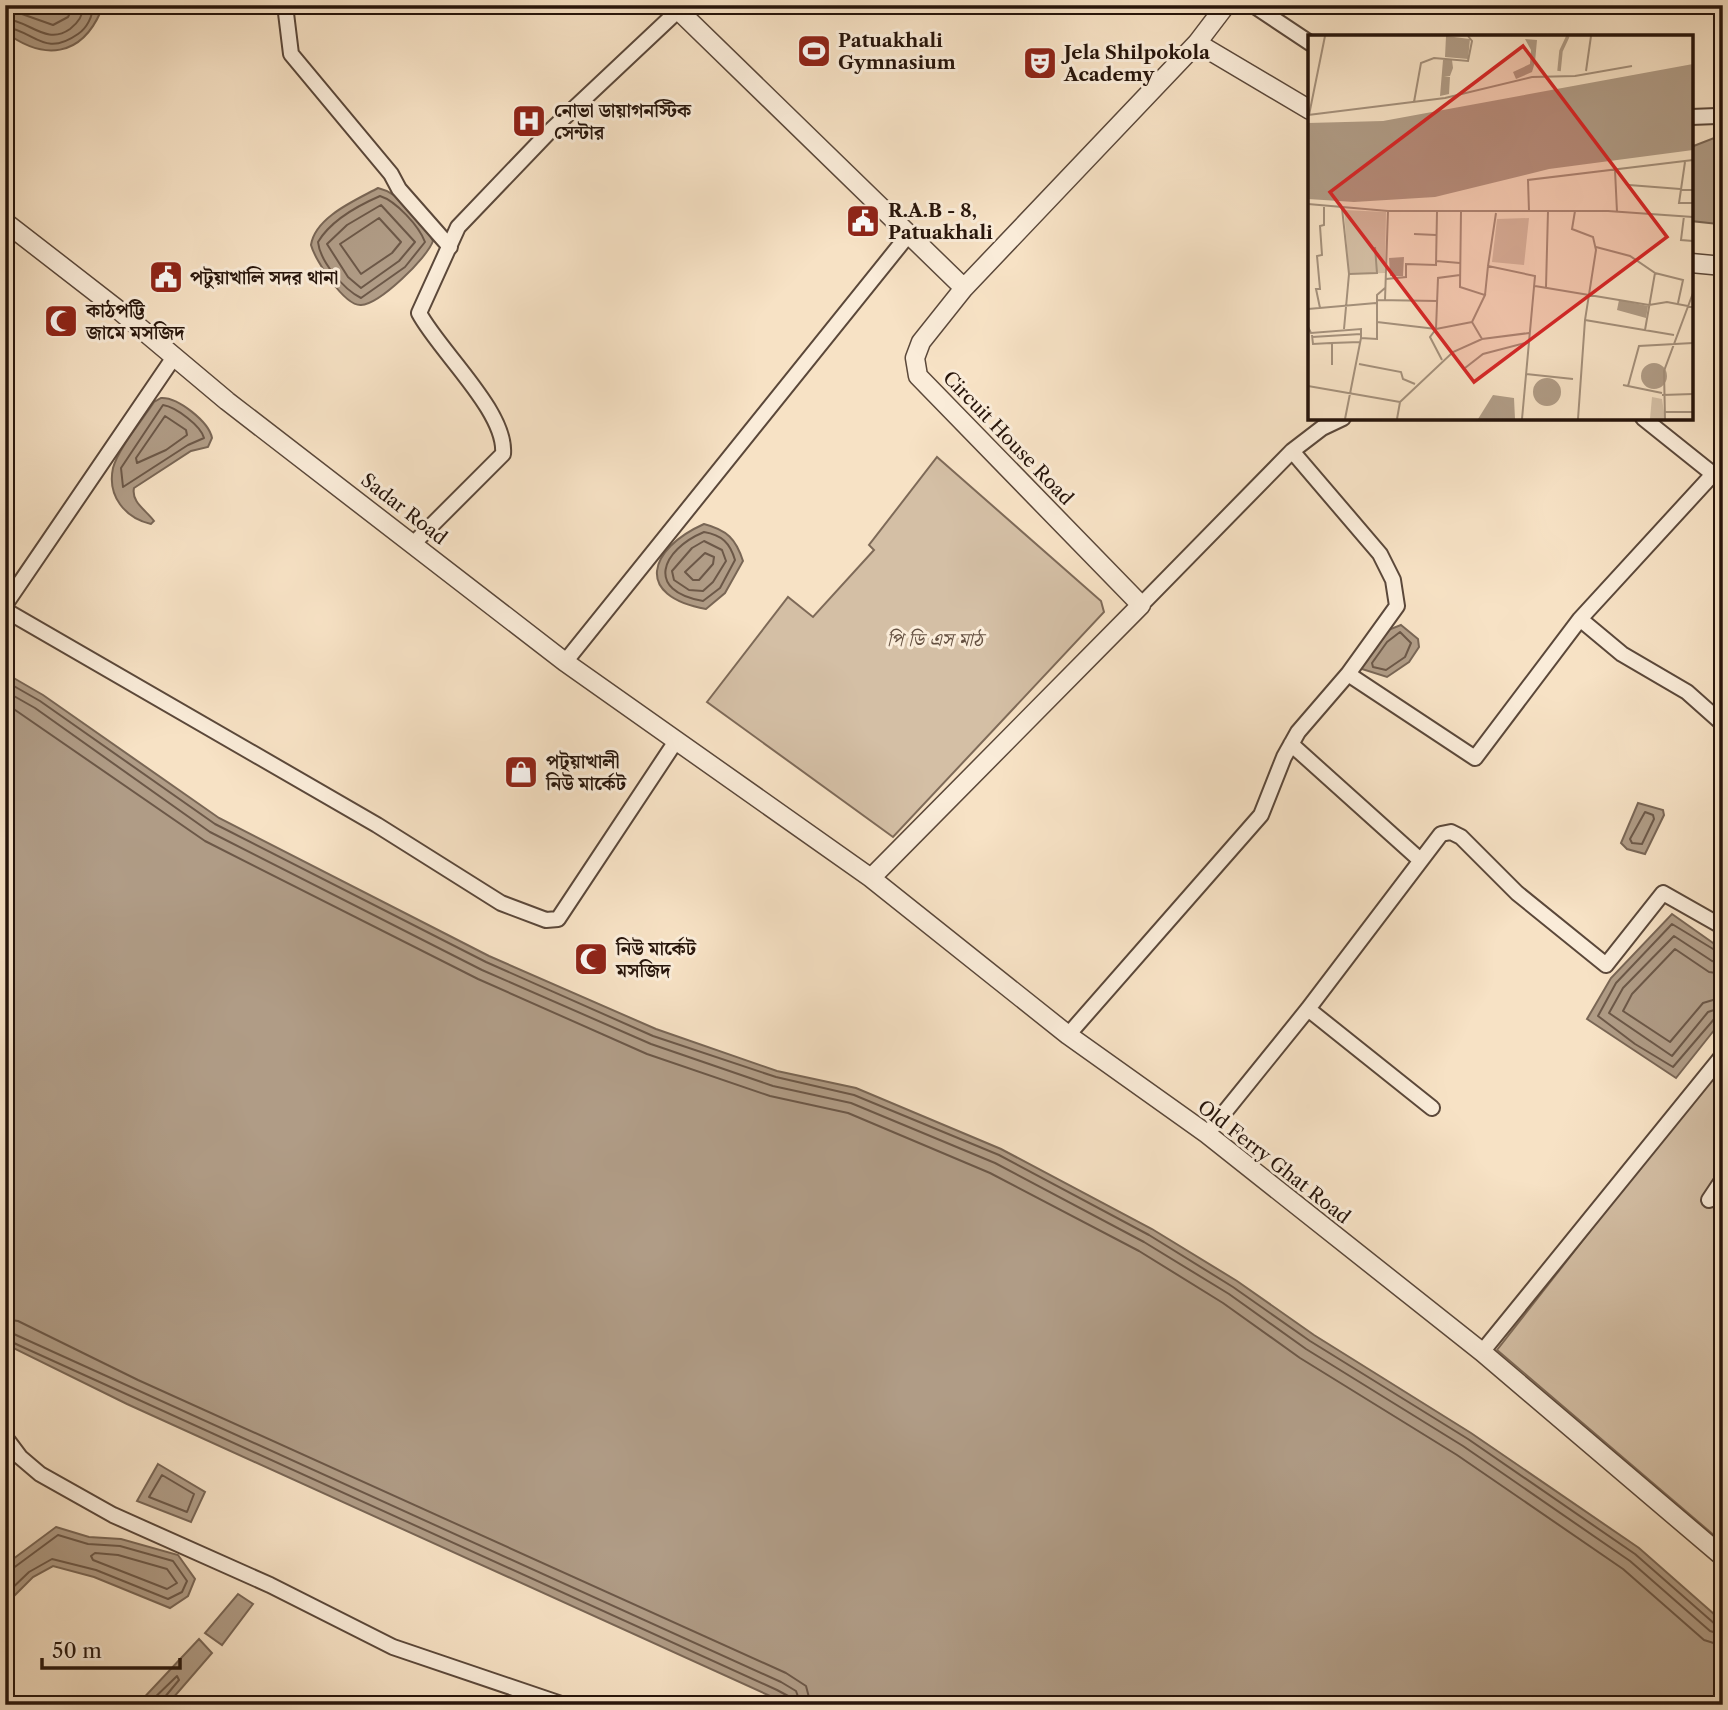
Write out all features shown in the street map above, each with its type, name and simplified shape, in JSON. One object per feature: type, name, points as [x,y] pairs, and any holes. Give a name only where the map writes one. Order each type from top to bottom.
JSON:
[{"type":"street","points":[[285,5],[291,54],[391,174],[399,189],[450,247]]},
{"type":"street","name":"Circuit House Road","points":[[1141,605],[918,376],[915,358],[921,342],[964,288],[1197,43],[1226,5]]},
{"type":"street","points":[[1253,5],[1308,42]]},
{"type":"street","points":[[414,543],[503,454],[504,443],[482,401],[468,378],[430,334],[419,313],[423,299],[458,227],[550,131],[678,7],[964,288]]},
{"type":"street","points":[[1197,43],[1308,109]]},
{"type":"street","points":[[1693,117],[1717,116]]},
{"type":"street","name":"Sadar Road","points":[[5,222],[227,401],[565,662],[787,817]]},
{"type":"street","points":[[565,662],[908,234]]},
{"type":"street","points":[[1693,263],[1723,266]]},
{"type":"street","points":[[174,357],[5,608],[377,824],[501,903],[546,920],[558,919],[676,741]]},
{"type":"street","points":[[872,878],[1292,452],[1322,428],[1339,420]]},
{"type":"street","points":[[1348,674],[1475,758],[1580,620],[1720,475],[1646,420]]},
{"type":"street","points":[[1068,1035],[1261,816],[1291,744],[1348,674],[1397,606],[1393,580],[1380,554],[1292,452]]},
{"type":"street","points":[[1580,620],[1622,654],[1687,692],[1723,724]]},
{"type":"street","points":[[1291,744],[1419,859]]},
{"type":"street","name":"Old Ferry Ghat Road","points":[[787,817],[872,878],[1068,1035],[1207,1134],[1482,1352],[1723,1557]]},
{"type":"street","points":[[1207,1134],[1308,1009],[1419,859],[1441,834],[1451,832],[1461,837],[1517,893],[1606,965],[1663,893],[1723,927]]},
{"type":"street","points":[[1308,1009],[1432,1108]]},
{"type":"street","points":[[1482,1352],[1723,1055]]},
{"type":"street","points":[[1709,1200],[1723,1179]]},
{"type":"street","points":[[5,1437],[20,1457],[40,1474],[113,1515],[270,1585],[393,1647],[564,1705]]},
{"type":"green space","name":"পি ডি এস মাঠ","points":[[937,457],[1101,601],[1104,612],[893,837],[707,702],[788,597],[813,617],[874,550],[869,545]]},
{"type":"green space","points":[[1723,1061],[1723,1543],[1497,1350]]},
{"type":"water","points":[[5,5],[99,5],[101,11],[93,26],[72,46],[47,50],[20,41],[5,32]]},
{"type":"water","points":[[1714,138],[1723,140],[1723,220],[1718,224],[1693,221],[1693,146]]},
{"type":"water","points":[[378,188],[410,209],[433,241],[422,258],[391,289],[361,305],[354,303],[339,290],[324,271],[311,245],[314,235],[328,218]]},
{"type":"water","points":[[161,398],[176,402],[192,412],[205,425],[212,438],[208,447],[191,451],[134,488],[137,502],[154,521],[151,524],[133,517],[120,504],[112,478],[113,468],[125,443],[154,402]]},
{"type":"water","points":[[704,524],[730,536],[743,561],[725,593],[706,609],[683,603],[667,594],[659,583],[657,571],[661,558],[671,546],[685,534]]},
{"type":"water","points":[[1401,625],[1418,639],[1419,647],[1409,662],[1387,677],[1362,669],[1362,663],[1388,630]]},
{"type":"water","points":[[5,673],[43,695],[219,818],[489,956],[656,1029],[777,1071],[856,1088],[1001,1149],[1152,1229],[1471,1433],[1639,1548],[1723,1622],[1723,1705],[790,1705],[127,1404],[5,1344]]},
{"type":"water","points":[[1638,803],[1663,810],[1664,815],[1645,854],[1627,849],[1621,843]]},
{"type":"water","points":[[1672,914],[1723,950],[1723,1019],[1676,1078],[1587,1019],[1611,978]]},
{"type":"water","points":[[158,1464],[205,1492],[191,1522],[137,1501]]},
{"type":"water","points":[[56,1527],[89,1537],[121,1539],[178,1555],[195,1579],[188,1596],[170,1608],[94,1577],[53,1566],[33,1577],[5,1605],[5,1565]]},
{"type":"water","points":[[238,1594],[253,1604],[222,1645],[205,1633]]},
{"type":"water","points":[[199,1639],[212,1653],[167,1705],[137,1705]]},
{"type":"place","name":"Patuakhali Gymnasium","points":[[814,51]]},
{"type":"place","name":"Jela Shilpokola Academy","points":[[1040,63]]},
{"type":"place","name":"নোভা ডায়াগনস্টিক সেন্টার","points":[[529,121]]},
{"type":"place","name":"R.A.B - 8, Patuakhali","points":[[863,221]]},
{"type":"place","name":"পটুয়াখালি সদর থানা","points":[[166,277]]},
{"type":"place","name":"কাঠপট্টি জামে মসজিদ","points":[[61,321]]},
{"type":"place","name":"পটুয়াখালী নিউ মার্কেট","points":[[521,772]]},
{"type":"place","name":"নিউ মার্কেট মসজিদ","points":[[591,959]]}]
